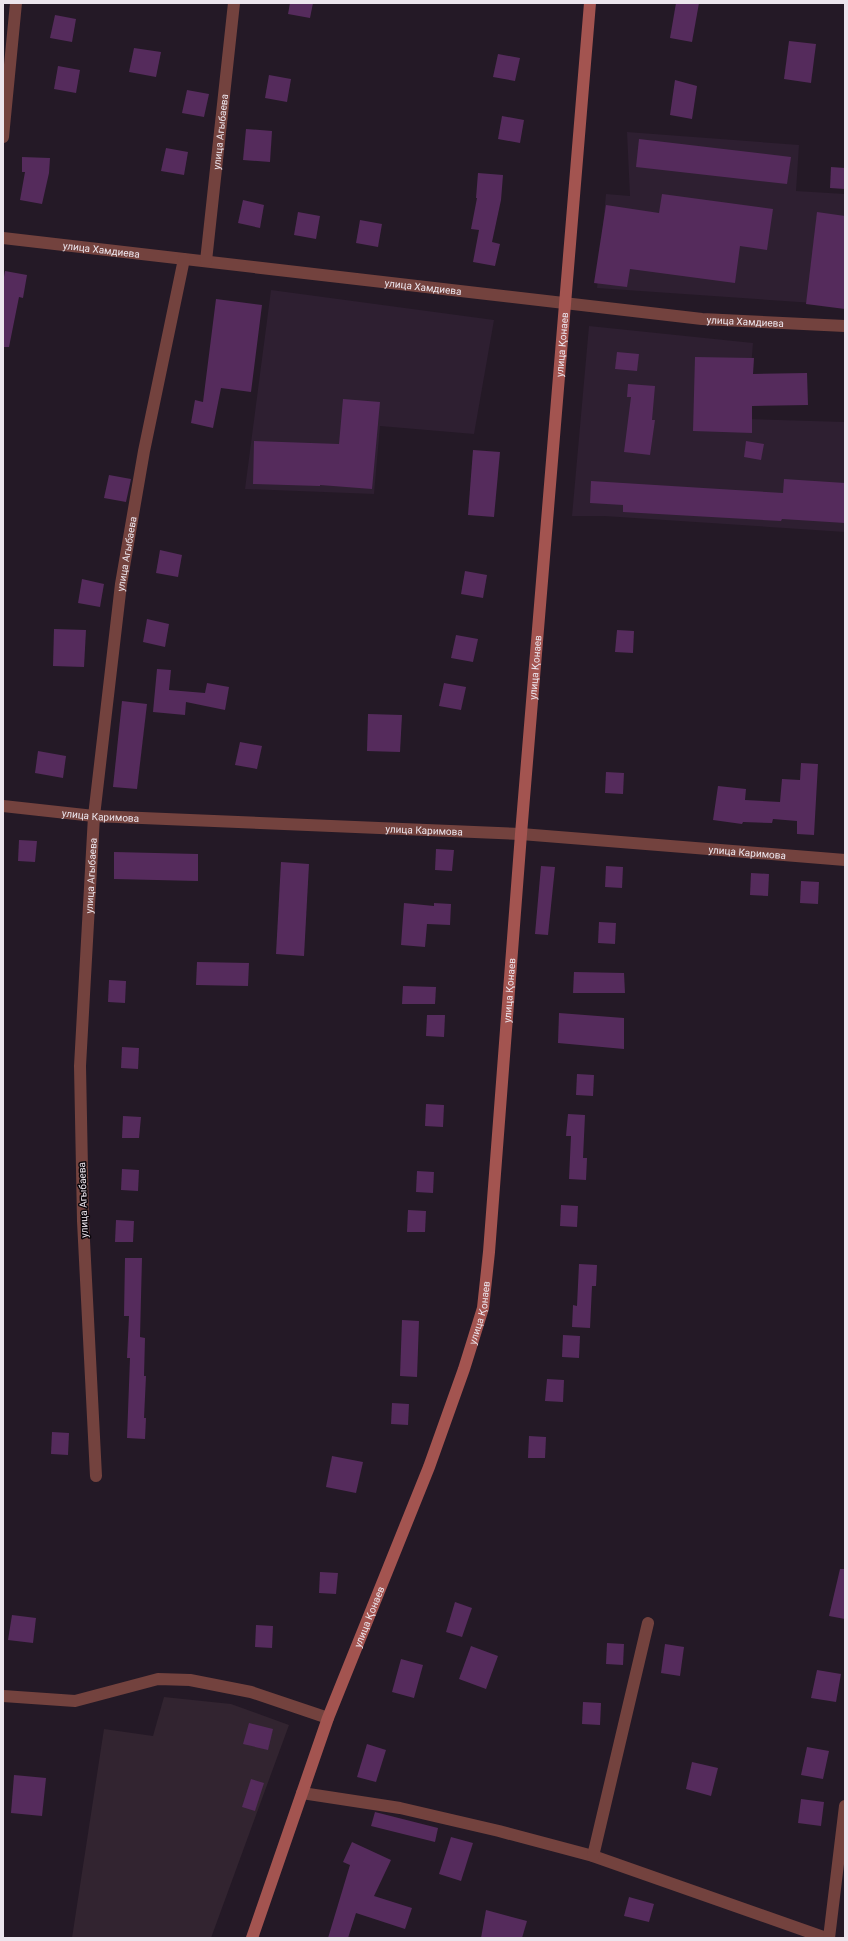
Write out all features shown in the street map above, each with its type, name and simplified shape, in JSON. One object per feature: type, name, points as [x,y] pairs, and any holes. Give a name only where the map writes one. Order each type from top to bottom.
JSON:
[{"type":"main road","name":"улица Қонаев","points":[[252,1938],[328,1718],[429,1467],[464,1369],[483,1308],[489,1252],[521,834],[590,3]]},
{"type":"street","points":[[3,137],[16,3]]},
{"type":"street","name":"улица Агыбаева","points":[[206,261],[234,3]]},
{"type":"street","name":"улица Хамдиева","points":[[3,238],[702,319],[845,326]]},
{"type":"street","name":"улица Агыбаева","points":[[96,1476],[83,1221],[80,1066],[94,816],[121,584],[144,451],[184,259]]},
{"type":"street","name":"улица Каримова","points":[[3,806],[94,816],[521,834],[845,860]]},
{"type":"street","points":[[593,1856],[648,1622]]},
{"type":"street","points":[[3,1696],[75,1701],[158,1679],[190,1680],[251,1692],[328,1718]]},
{"type":"street","points":[[302,1793],[400,1808],[499,1831],[593,1856],[828,1938],[845,1806]]},
{"type":"shaded area","points":[[627,132],[799,145],[796,191],[845,194],[845,282],[843,305],[597,288],[606,194],[630,196]]},
{"type":"shaded area","points":[[271,290],[494,320],[474,434],[380,426],[374,494],[245,489]]},
{"type":"shaded area","points":[[589,326],[753,343],[747,419],[845,422],[845,532],[604,516],[572,516]]},
{"type":"shaded area","points":[[164,1697],[231,1704],[289,1725],[211,1938],[72,1938],[104,1729],[153,1736]]},
{"type":"building","points":[[290,3],[313,3],[310,18],[288,14]]},
{"type":"building","points":[[676,3],[699,3],[692,42],[670,38]]},
{"type":"building","points":[[55,15],[76,19],[72,42],[50,38]]},
{"type":"building","points":[[789,41],[816,44],[811,83],[784,79]]},
{"type":"building","points":[[134,48],[161,52],[156,77],[129,72]]},
{"type":"building","points":[[498,54],[520,58],[515,81],[493,77]]},
{"type":"building","points":[[58,66],[80,70],[76,93],[54,89]]},
{"type":"building","points":[[269,75],[291,79],[287,102],[265,98]]},
{"type":"building","points":[[675,80],[697,86],[692,119],[670,115]]},
{"type":"building","points":[[187,90],[209,94],[204,117],[182,113]]},
{"type":"building","points":[[502,116],[524,120],[520,143],[498,139]]},
{"type":"building","points":[[246,129],[272,131],[270,162],[243,160]]},
{"type":"building","points":[[639,139],[791,157],[787,184],[636,167]]},
{"type":"building","points":[[166,148],[188,152],[184,175],[161,171]]},
{"type":"building","points":[[22,157],[50,158],[49,173],[42,204],[20,200],[25,172],[22,172]]},
{"type":"building","points":[[831,167],[845,168],[845,189],[830,188]]},
{"type":"building","points":[[478,173],[503,175],[501,200],[492,242],[500,244],[495,266],[473,262],[479,230],[471,229],[477,198]]},
{"type":"building","points":[[662,194],[773,209],[767,250],[740,246],[735,283],[630,269],[627,287],[594,283],[606,205],[659,213]]},
{"type":"building","points":[[243,200],[264,205],[260,228],[238,223]]},
{"type":"building","points":[[298,212],[320,216],[316,239],[294,235]]},
{"type":"building","points":[[817,212],[845,216],[845,309],[806,304]]},
{"type":"building","points":[[360,220],[382,224],[378,247],[356,243]]},
{"type":"building","points":[[5,271],[27,275],[23,298],[19,297],[9,347],[3,347],[3,283]]},
{"type":"building","points":[[216,299],[262,305],[251,392],[221,388],[213,428],[191,423],[195,400],[203,402]]},
{"type":"building","points":[[617,352],[639,354],[637,371],[615,369]]},
{"type":"building","points":[[695,357],[754,358],[753,374],[807,373],[808,405],[752,406],[752,433],[693,431]]},
{"type":"building","points":[[628,384],[655,386],[652,420],[655,420],[650,455],[624,452],[631,397],[627,397]]},
{"type":"building","points":[[343,399],[380,402],[372,489],[320,485],[253,484],[254,441],[339,444]]},
{"type":"building","points":[[746,441],[764,444],[761,460],[744,457]]},
{"type":"building","points":[[473,450],[500,452],[494,517],[468,515]]},
{"type":"building","points":[[109,475],[131,479],[126,502],[104,498]]},
{"type":"building","points":[[784,479],[845,483],[845,523],[623,512],[623,505],[590,503],[591,481],[783,493]]},
{"type":"building","points":[[160,550],[182,555],[178,577],[156,573]]},
{"type":"building","points":[[465,571],[487,575],[483,598],[461,594]]},
{"type":"building","points":[[82,579],[104,584],[100,607],[78,603]]},
{"type":"building","points":[[147,619],[169,624],[165,647],[143,642]]},
{"type":"building","points":[[54,629],[86,630],[84,667],[53,666]]},
{"type":"building","points":[[617,630],[634,631],[633,653],[615,652]]},
{"type":"building","points":[[456,635],[478,639],[473,662],[451,658]]},
{"type":"building","points":[[157,669],[171,670],[169,690],[205,693],[207,683],[229,687],[225,710],[186,702],[185,715],[153,712]]},
{"type":"building","points":[[444,683],[466,687],[461,710],[439,706]]},
{"type":"building","points":[[122,701],[147,704],[137,789],[113,787]]},
{"type":"building","points":[[368,714],[402,715],[400,752],[367,751]]},
{"type":"building","points":[[240,742],[262,746],[257,769],[235,765]]},
{"type":"building","points":[[38,751],[66,756],[63,778],[35,773]]},
{"type":"building","points":[[801,763],[818,764],[814,835],[797,834],[797,821],[773,819],[772,823],[743,822],[742,824],[713,820],[718,786],[746,789],[745,800],[780,802],[782,779],[800,780]]},
{"type":"building","points":[[606,772],[624,773],[623,794],[605,793]]},
{"type":"building","points":[[19,840],[37,841],[35,862],[18,861]]},
{"type":"building","points":[[436,849],[454,850],[452,871],[435,870]]},
{"type":"building","points":[[114,852],[198,854],[198,881],[114,879]]},
{"type":"building","points":[[281,862],[309,864],[304,956],[276,954]]},
{"type":"building","points":[[541,866],[555,867],[548,935],[535,934]]},
{"type":"building","points":[[606,866],[623,867],[622,888],[605,887]]},
{"type":"building","points":[[751,873],[769,874],[768,896],[750,895]]},
{"type":"building","points":[[801,881],[819,882],[818,904],[800,903]]},
{"type":"building","points":[[404,903],[434,906],[434,903],[451,904],[450,925],[427,924],[425,947],[401,945]]},
{"type":"building","points":[[599,922],[616,923],[615,944],[598,943]]},
{"type":"building","points":[[197,962],[249,963],[248,986],[196,985]]},
{"type":"building","points":[[574,972],[624,973],[625,993],[573,993]]},
{"type":"building","points":[[109,980],[126,981],[125,1003],[108,1002]]},
{"type":"building","points":[[403,986],[436,987],[435,1004],[402,1004]]},
{"type":"building","points":[[559,1013],[624,1018],[624,1049],[558,1043]]},
{"type":"building","points":[[427,1015],[445,1015],[444,1037],[426,1036]]},
{"type":"building","points":[[122,1047],[139,1048],[138,1069],[121,1068]]},
{"type":"building","points":[[577,1074],[594,1075],[593,1096],[576,1095]]},
{"type":"building","points":[[426,1104],[444,1105],[443,1127],[425,1126]]},
{"type":"building","points":[[568,1114],[585,1115],[583,1158],[587,1158],[586,1180],[569,1179],[571,1136],[566,1136]]},
{"type":"building","points":[[123,1116],[141,1117],[139,1138],[122,1138]]},
{"type":"building","points":[[122,1169],[139,1170],[138,1191],[121,1190]]},
{"type":"building","points":[[417,1171],[434,1172],[433,1193],[416,1192]]},
{"type":"building","points":[[561,1205],[578,1206],[577,1227],[560,1226]]},
{"type":"building","points":[[408,1210],[426,1211],[425,1232],[407,1232]]},
{"type":"building","points":[[116,1220],[134,1221],[133,1242],[115,1242]]},
{"type":"building","points":[[125,1258],[142,1258],[140,1337],[145,1338],[145,1439],[127,1438],[130,1358],[127,1358],[129,1316],[124,1316]]},
{"type":"building","points":[[579,1264],[597,1265],[596,1286],[592,1286],[590,1328],[572,1327],[573,1305],[577,1306]]},
{"type":"building","points":[[402,1320],[419,1321],[417,1377],[400,1376]]},
{"type":"building","points":[[563,1335],[580,1336],[579,1358],[562,1357]]},
{"type":"building","points":[[547,1379],[564,1380],[563,1402],[545,1401]]},
{"type":"building","points":[[392,1403],[409,1404],[408,1425],[391,1424]]},
{"type":"building","points":[[52,1432],[69,1433],[68,1455],[51,1454]]},
{"type":"building","points":[[529,1436],[546,1437],[545,1458],[528,1458]]},
{"type":"building","points":[[332,1456],[363,1462],[356,1493],[326,1487]]},
{"type":"building","points":[[840,1569],[845,1569],[845,1619],[829,1616]]},
{"type":"building","points":[[320,1572],[338,1573],[336,1594],[319,1593]]},
{"type":"building","points":[[455,1602],[472,1608],[462,1637],[446,1632]]},
{"type":"building","points":[[12,1615],[36,1618],[33,1643],[8,1640]]},
{"type":"building","points":[[256,1625],[273,1626],[272,1648],[255,1647]]},
{"type":"building","points":[[607,1643],[624,1644],[623,1665],[606,1664]]},
{"type":"building","points":[[665,1644],[684,1647],[680,1676],[661,1673]]},
{"type":"building","points":[[471,1646],[498,1656],[486,1689],[459,1679]]},
{"type":"building","points":[[401,1659],[423,1665],[414,1698],[392,1692]]},
{"type":"building","points":[[817,1670],[841,1674],[836,1702],[811,1698]]},
{"type":"building","points":[[583,1702],[601,1703],[600,1725],[582,1724]]},
{"type":"building","points":[[249,1723],[273,1729],[268,1750],[243,1744]]},
{"type":"building","points":[[367,1744],[386,1750],[376,1782],[357,1777]]},
{"type":"building","points":[[807,1747],[829,1751],[823,1779],[801,1775]]},
{"type":"building","points":[[692,1762],[718,1768],[711,1796],[686,1789]]},
{"type":"building","points":[[14,1775],[46,1778],[42,1816],[11,1813]]},
{"type":"building","points":[[251,1779],[264,1783],[255,1811],[242,1807]]},
{"type":"building","points":[[801,1799],[824,1802],[821,1826],[798,1823]]},
{"type":"building","points":[[375,1812],[438,1828],[435,1842],[371,1826]]},
{"type":"building","points":[[451,1837],[473,1843],[461,1881],[439,1874]]},
{"type":"building","points":[[352,1842],[391,1860],[374,1896],[412,1908],[405,1929],[356,1913],[348,1938],[328,1938],[350,1865],[343,1862]]},
{"type":"building","points":[[629,1897],[654,1904],[649,1922],[624,1916]]},
{"type":"building","points":[[486,1910],[527,1921],[522,1938],[481,1938]]}]
